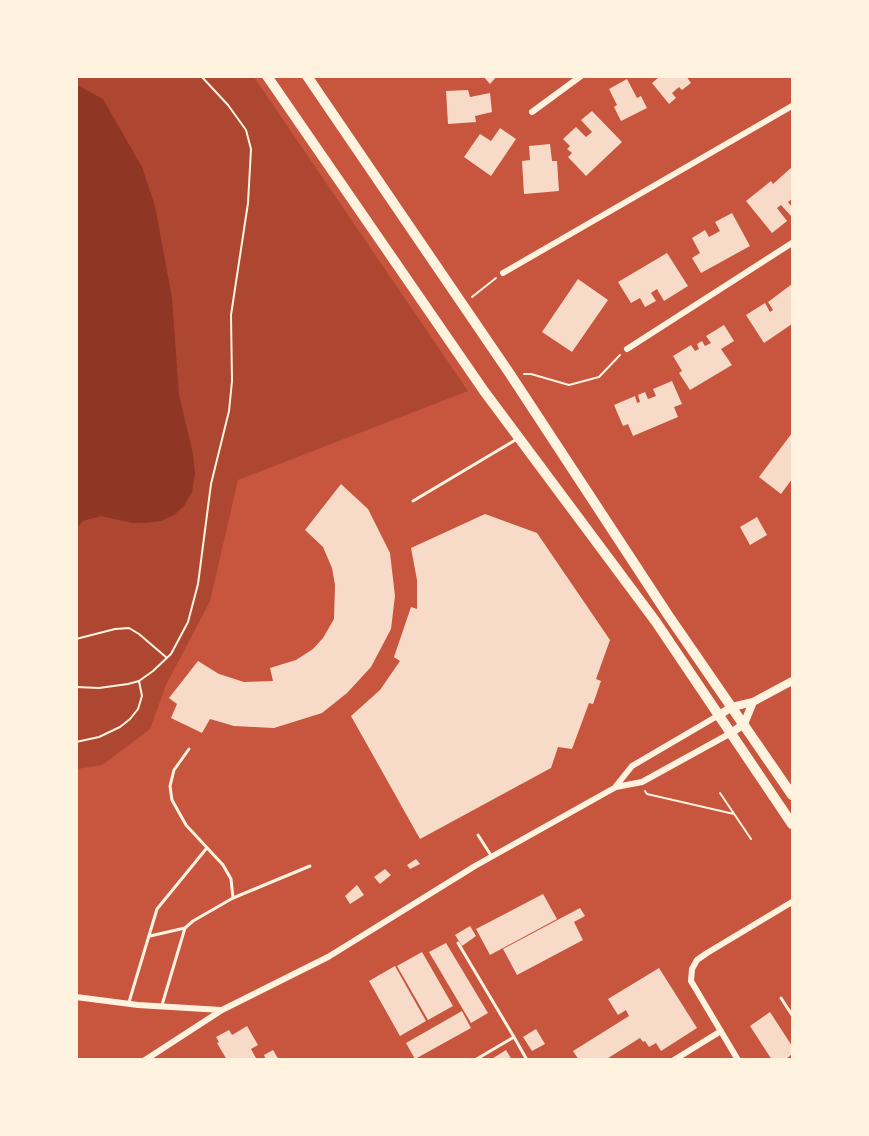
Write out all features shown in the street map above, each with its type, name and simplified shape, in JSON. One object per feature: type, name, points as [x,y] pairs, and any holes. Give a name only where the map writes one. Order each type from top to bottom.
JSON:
[{"type":"main road","points":[[267,76],[483,391],[656,622],[792,824]]},
{"type":"main road","points":[[307,76],[510,375],[668,615],[792,795]]},
{"type":"street","points":[[532,112],[582,76]]},
{"type":"street","points":[[503,273],[792,105]]},
{"type":"street","points":[[627,349],[792,243]]},
{"type":"street","points":[[616,787],[632,766],[732,707],[753,702],[792,681]]},
{"type":"street","points":[[145,1059],[222,1010],[328,957],[492,856],[616,787],[638,783],[731,733],[744,724],[753,702]]},
{"type":"street","points":[[738,1059],[691,981],[692,969],[697,960],[707,953],[792,903]]},
{"type":"street","points":[[76,998],[161,1007],[222,1010]]},
{"type":"street","points":[[674,1059],[721,1031]]},
{"type":"lane","points":[[413,501],[519,438]]},
{"type":"lane","points":[[189,750],[174,770],[170,786],[171,793],[177,811],[207,849],[223,865],[231,879],[233,898]]},
{"type":"lane","points":[[478,835],[492,856]]},
{"type":"lane","points":[[128,1004],[157,909],[207,849]]},
{"type":"lane","points":[[150,936],[185,928],[233,898],[310,866]]},
{"type":"lane","points":[[161,1007],[185,928]]},
{"type":"lane","points":[[458,943],[527,1059]]},
{"type":"lane","points":[[781,998],[792,1015]]},
{"type":"lane","points":[[475,1059],[514,1037]]},
{"type":"path","points":[[76,687],[99,688],[128,684],[139,681],[153,671],[171,654],[188,622],[198,584],[211,484],[229,411],[232,381],[231,315],[245,228],[251,149],[246,130],[228,105],[201,76]]},
{"type":"path","points":[[462,305],[503,273]]},
{"type":"path","points":[[510,375],[531,374],[569,385],[599,377],[627,349]]},
{"type":"path","points":[[76,639],[115,629],[129,628],[167,658]]},
{"type":"path","points":[[76,742],[99,737],[120,727],[130,719],[138,709],[142,696],[139,681]]},
{"type":"path","points":[[638,783],[647,794],[734,814]]},
{"type":"path","points":[[720,793],[751,839]]},
{"type":"shaded area","points":[[77,77],[254,77],[468,391],[238,480],[210,601],[166,685],[150,729],[102,765],[77,769]]},
{"type":"shaded area","points":[[77,85],[103,99],[142,167],[155,206],[172,298],[179,395],[193,454],[195,474],[192,492],[184,506],[174,515],[161,521],[132,523],[101,516],[83,521],[77,527]]},
{"type":"building","points":[[483,76],[497,76],[490,84]]},
{"type":"building","points":[[657,76],[686,76],[691,83],[682,90],[679,87],[672,93],[676,98],[669,104],[652,83],[658,78]]},
{"type":"building","points":[[627,79],[637,98],[641,96],[647,108],[621,121],[614,107],[617,105],[609,89]]},
{"type":"building","points":[[468,90],[470,97],[490,93],[492,112],[475,116],[476,122],[448,124],[446,91]]},
{"type":"building","points":[[592,111],[622,142],[586,176],[568,157],[572,153],[567,149],[570,146],[563,139],[576,127],[586,137],[592,132],[581,120]]},
{"type":"building","points":[[500,128],[516,139],[491,176],[464,157],[480,134],[491,141]]},
{"type":"building","points":[[550,144],[552,161],[557,161],[559,191],[524,194],[522,161],[530,160],[529,146]]},
{"type":"building","points":[[792,167],[792,199],[788,202],[792,207],[792,215],[781,205],[777,208],[787,221],[772,233],[746,201],[771,181],[773,184]]},
{"type":"building","points":[[732,213],[750,246],[701,273],[692,258],[700,253],[692,238],[705,230],[709,237],[720,231],[715,222]]},
{"type":"building","points":[[667,253],[688,286],[664,301],[657,289],[651,293],[656,301],[645,307],[640,298],[631,303],[618,282]]},
{"type":"building","points":[[578,279],[608,300],[572,352],[542,332]]},
{"type":"building","points":[[792,284],[792,324],[764,343],[746,315],[765,303],[770,312],[773,310],[768,302]]},
{"type":"building","points":[[724,325],[734,341],[721,349],[732,365],[690,390],[679,373],[682,371],[673,356],[691,345],[695,351],[699,349],[697,344],[702,341],[705,346],[711,343],[706,336]]},
{"type":"building","points":[[672,381],[682,404],[674,407],[678,417],[633,436],[628,424],[623,426],[614,405],[635,396],[637,403],[640,402],[638,395],[645,392],[648,399],[656,396],[653,389]]},
{"type":"building","points":[[792,433],[792,479],[781,494],[759,477]]},
{"type":"building","points":[[341,484],[368,509],[390,553],[395,596],[391,629],[371,667],[347,693],[322,713],[274,728],[234,726],[210,719],[202,733],[171,718],[177,704],[169,698],[198,661],[219,674],[244,682],[273,681],[270,668],[296,660],[313,649],[323,638],[334,619],[335,585],[332,568],[323,547],[305,530]]},
{"type":"building","points":[[485,514],[537,533],[610,640],[596,679],[601,681],[593,704],[589,703],[572,749],[558,747],[551,768],[420,839],[351,716],[380,690],[400,661],[394,657],[411,607],[417,609],[417,580],[411,548]]},
{"type":"building","points":[[757,517],[767,535],[750,545],[740,527]]},
{"type":"building","points":[[416,859],[420,864],[410,869],[407,865]]},
{"type":"building","points":[[385,869],[391,875],[380,884],[374,877]]},
{"type":"building","points":[[357,885],[364,895],[350,904],[345,896]]},
{"type":"building","points":[[543,894],[557,919],[490,955],[476,929]]},
{"type":"building","points":[[580,908],[585,916],[574,922],[583,940],[517,975],[503,949]]},
{"type":"building","points":[[470,926],[476,936],[462,946],[455,935]]},
{"type":"building","points":[[446,943],[488,1013],[471,1023],[429,952]]},
{"type":"building","points":[[422,952],[453,1006],[428,1020],[397,966]]},
{"type":"building","points":[[395,966],[426,1021],[400,1036],[369,981]]},
{"type":"building","points":[[659,968],[697,1028],[661,1051],[656,1043],[649,1047],[640,1038],[605,1060],[579,1060],[573,1051],[629,1016],[626,1010],[618,1015],[608,999]]},
{"type":"building","points":[[462,1011],[471,1028],[415,1059],[406,1043]]},
{"type":"building","points":[[770,1012],[792,1046],[792,1054],[785,1060],[772,1060],[750,1026]]},
{"type":"building","points":[[247,1026],[258,1045],[251,1049],[257,1060],[227,1060],[216,1037],[229,1030],[232,1035]]},
{"type":"building","points":[[536,1029],[545,1044],[532,1051],[523,1037]]},
{"type":"building","points":[[273,1050],[279,1060],[266,1060],[264,1055]]},
{"type":"building","points":[[506,1050],[512,1060],[490,1060]]}]
